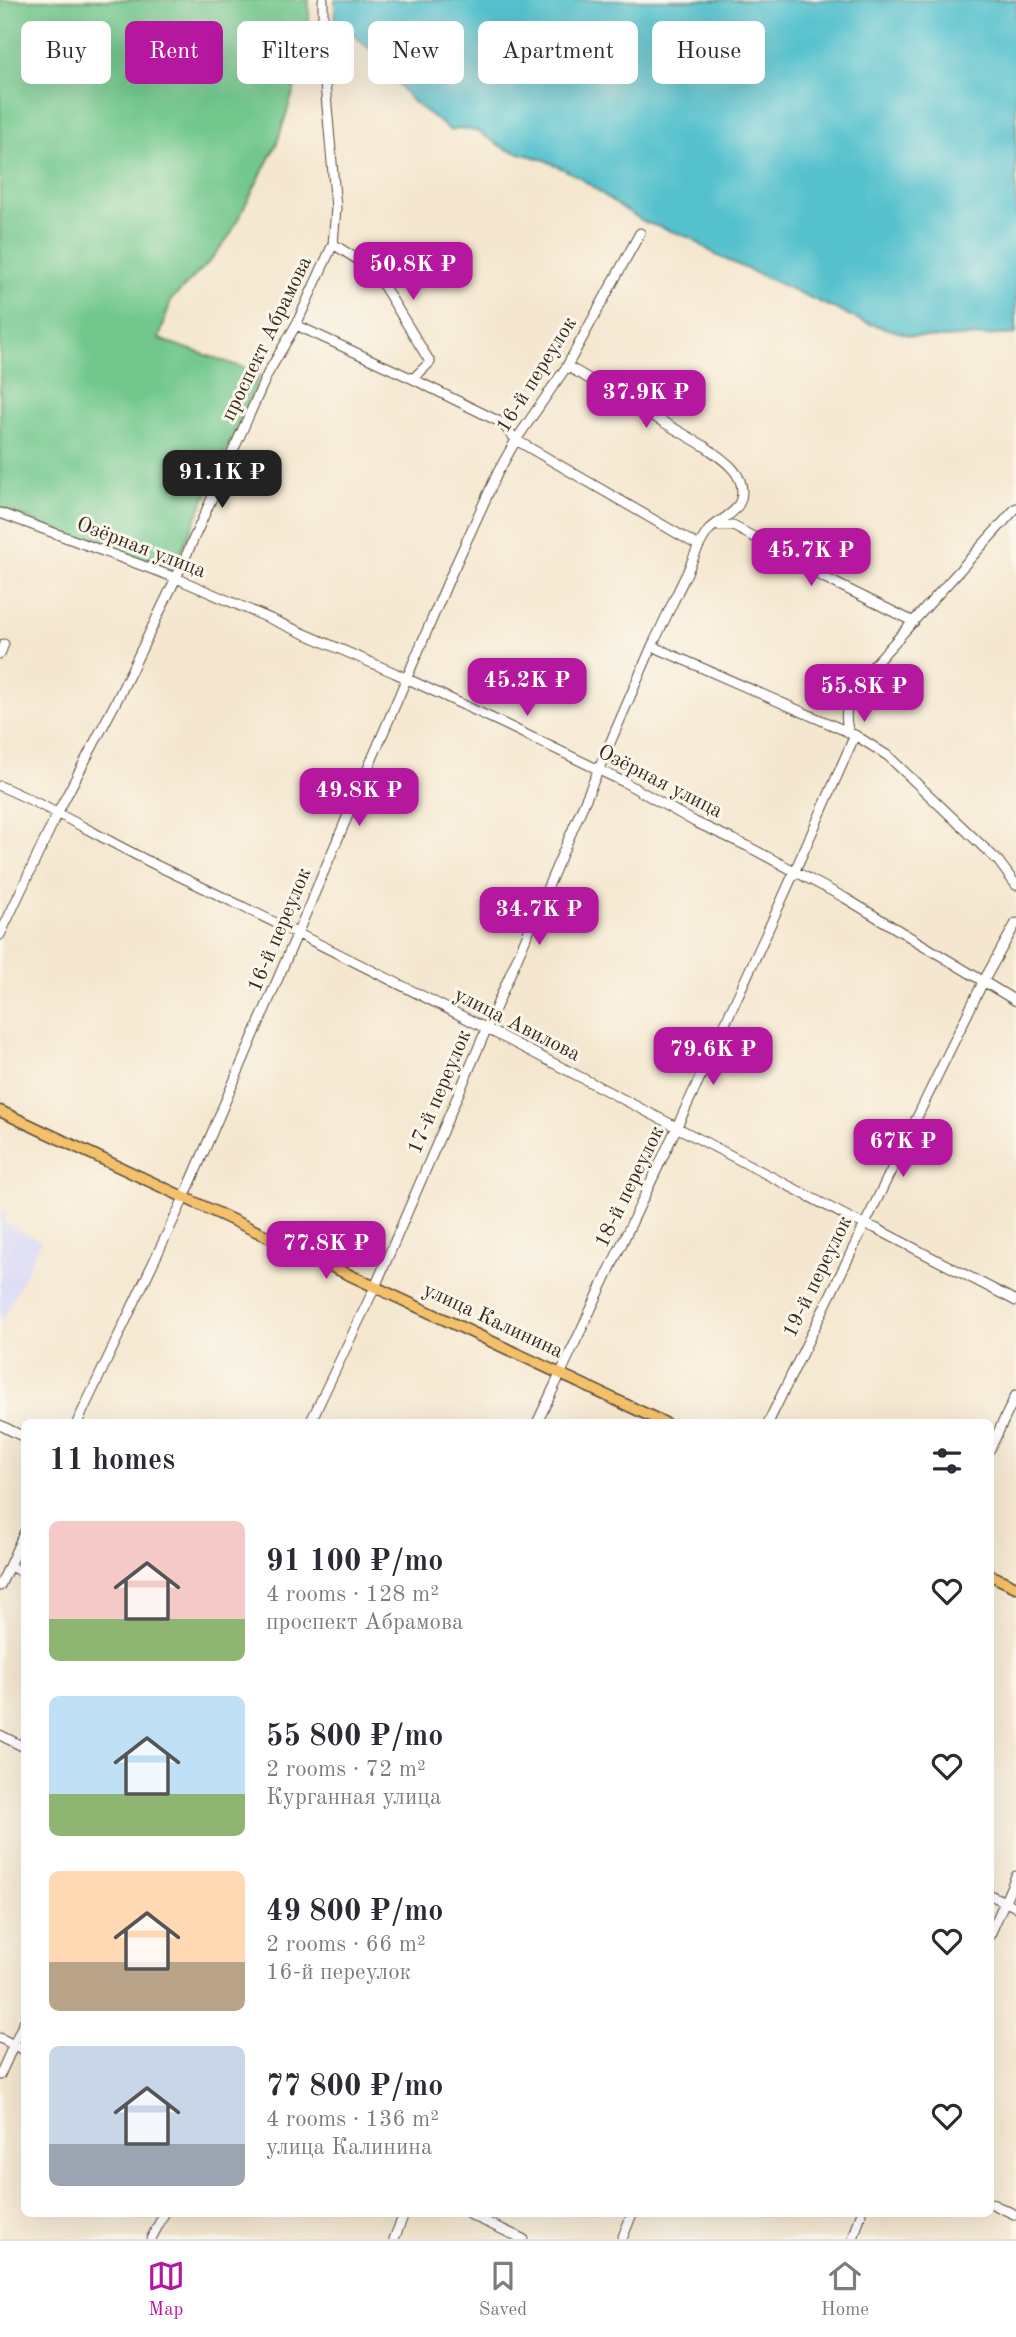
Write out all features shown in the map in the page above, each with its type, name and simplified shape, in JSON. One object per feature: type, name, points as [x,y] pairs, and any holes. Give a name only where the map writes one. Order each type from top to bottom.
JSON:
[{"type":"main road","name":"улица Калинина","points":[[0,1111],[656,1419]]},
{"type":"main road","points":[[994,1577],[1016,1587]]},
{"type":"street","name":"проспект Абрамова","points":[[0,935],[58,812],[119,696],[176,578],[268,373],[296,325],[333,244],[336,208],[323,61],[323,0]]},
{"type":"street","name":"16-й переулок","points":[[78,1419],[184,1198],[493,483],[516,440],[568,366],[640,233]]},
{"type":"street","points":[[333,244],[374,270],[402,313],[430,362],[413,379]]},
{"type":"street","points":[[296,325],[502,423],[516,440],[699,546]]},
{"type":"street","name":"17-й переулок","points":[[312,1419],[375,1287],[652,646],[699,546],[710,530],[726,520],[739,505],[742,491],[739,476],[726,462],[706,447],[568,366]]},
{"type":"street","name":"18-й переулок","points":[[539,1419],[678,1128],[795,872],[852,734],[844,718],[852,695],[880,657],[1016,508]]},
{"type":"street","name":"Озёрная улица","points":[[0,513],[176,578],[407,678],[599,770],[893,925],[1016,1001]]},
{"type":"street","points":[[710,530],[721,524],[733,527],[815,573],[914,622]]},
{"type":"street","points":[[652,646],[852,734],[888,756],[999,862],[1016,885]]},
{"type":"street","name":"улица Авилова","points":[[0,786],[58,812],[144,859],[487,1029],[1016,1301]]},
{"type":"street","name":"19-й переулок","points":[[770,1419],[983,982],[1016,923]]},
{"type":"street","points":[[994,1441],[1016,1395]]},
{"type":"street","points":[[0,1425],[21,1436]]},
{"type":"street","points":[[0,1586],[21,1540]]},
{"type":"street","points":[[9,1566],[21,1572]]},
{"type":"street","points":[[0,1735],[21,1746]]},
{"type":"street","points":[[994,1925],[1016,1876]]},
{"type":"street","points":[[994,1897],[1016,1907]]},
{"type":"street","points":[[0,2075],[21,2029]]},
{"type":"street","points":[[0,2038],[21,2048]]},
{"type":"street","points":[[994,2205],[1016,2215]]},
{"type":"street","points":[[151,2239],[162,2217]]},
{"type":"street","points":[[394,2239],[403,2217]]},
{"type":"street","points":[[475,2217],[523,2239]]},
{"type":"street","points":[[622,2239],[631,2217]]},
{"type":"street","points":[[853,2239],[860,2217]]},
{"type":"shaded area","points":[[0,1210],[7,1214],[3,1222],[41,1241],[2,1321],[0,1320]]},
{"type":"green space","points":[[0,0],[309,0],[309,21],[237,21],[237,84],[296,84],[277,143],[230,235],[208,263],[171,300],[159,339],[256,372],[259,378],[171,574],[0,508]]},
{"type":"water","points":[[335,0],[1016,0],[1016,334],[941,338],[912,336],[864,322],[716,255],[691,238],[645,222],[579,177],[545,160],[505,149],[479,132],[460,128],[451,131],[412,101],[398,84],[464,84],[464,21],[368,21],[368,48],[354,35],[354,21],[335,19]]}]
